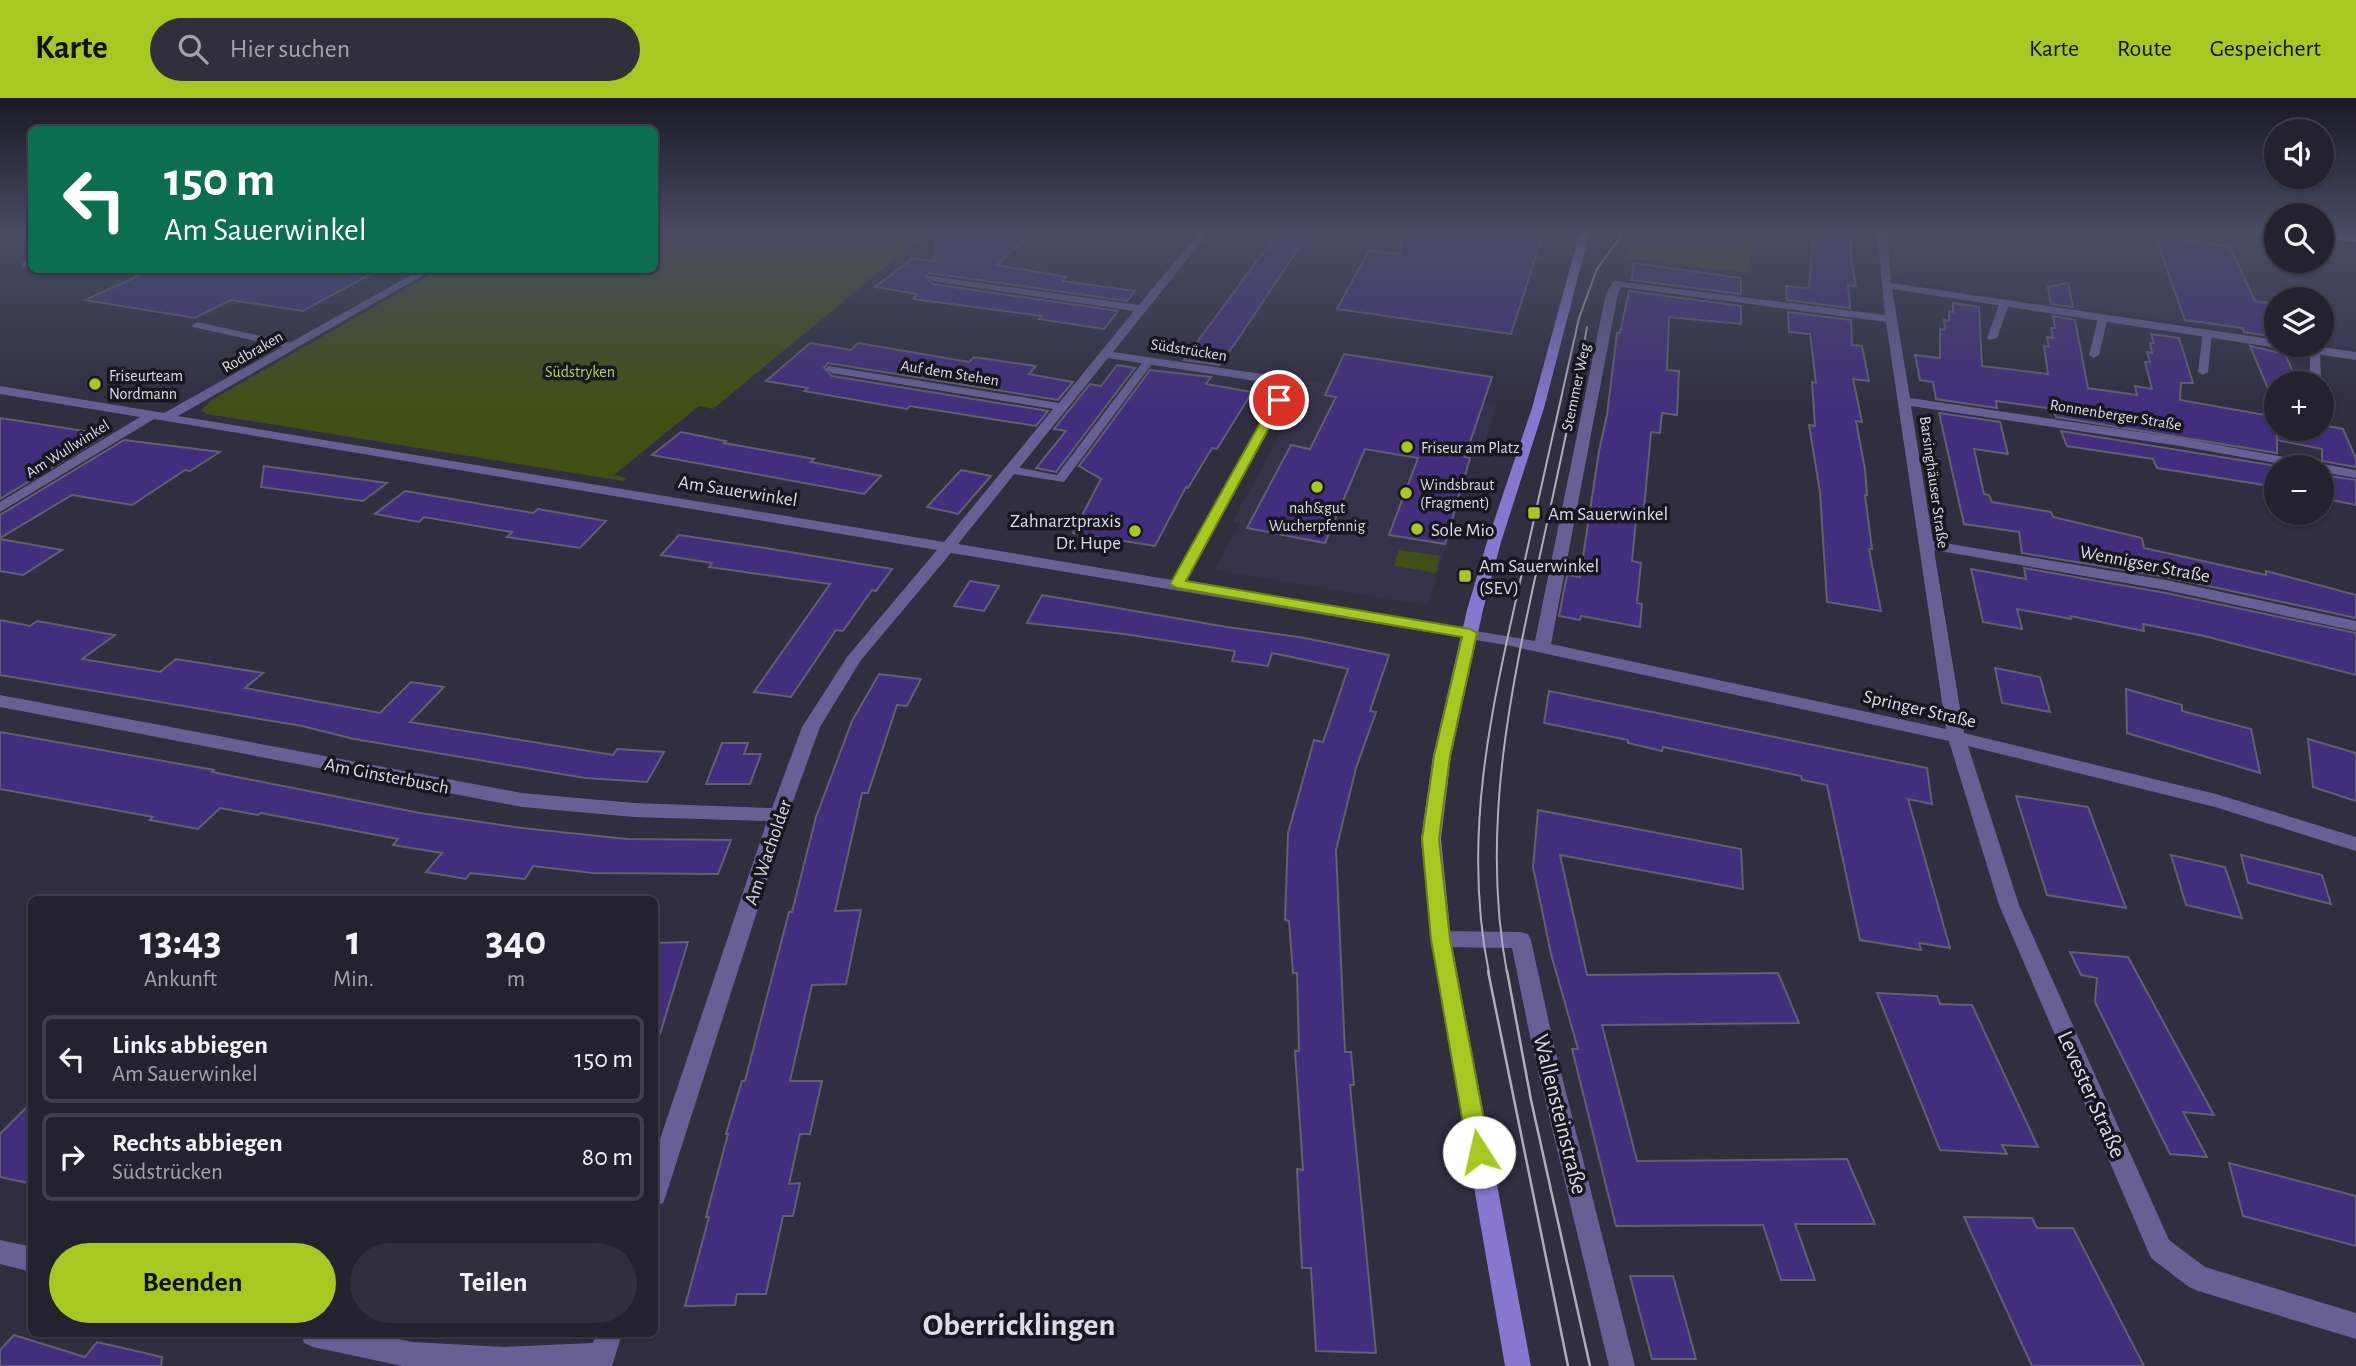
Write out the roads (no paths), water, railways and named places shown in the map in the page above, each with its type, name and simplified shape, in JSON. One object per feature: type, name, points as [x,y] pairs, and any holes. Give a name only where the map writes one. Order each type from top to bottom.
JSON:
[{"type":"street","name":"Rodbraken","points":[[158,417],[391,290]]},
{"type":"street","points":[[1015,290],[1142,309]]},
{"type":"street","name":"Südstrücken","points":[[949,546],[1157,290]]},
{"type":"street","points":[[1518,1366],[1441,939],[1431,839],[1433,808],[1470,633],[1494,542],[1538,408],[1569,290]]},
{"type":"street","name":"Stemmer Weg","points":[[1542,648],[1614,290]]},
{"type":"street","name":"Stemmer Weg","points":[[1673,290],[1892,319]]},
{"type":"street","name":"Barsinghäuser Straße","points":[[1887,290],[1956,737]]},
{"type":"street","points":[[1923,290],[2264,342]]},
{"type":"street","points":[[2334,352],[2356,356]]},
{"type":"street","name":"Südstrücken","points":[[1105,354],[1289,382],[1177,584]]},
{"type":"street","name":"Auf dem Stehen","points":[[832,369],[1062,407]]},
{"type":"street","name":"Am Sauerwinkel","points":[[0,390],[1470,633]]},
{"type":"street","name":"Ronnenberger Straße","points":[[1906,401],[2180,442],[2264,457]]},
{"type":"street","name":"Am Wullwinkel","points":[[0,508],[158,417]]},
{"type":"street","name":"Ronnenberger Straße","points":[[2334,470],[2356,474]]},
{"type":"street","name":"Wennigser Straße","points":[[1926,544],[2166,585],[2356,626]]},
{"type":"street","name":"Am Wacholder","points":[[658,1183],[779,815],[811,727],[847,669],[949,546]]},
{"type":"street","name":"Springer Straße","points":[[1470,633],[1956,737],[2216,801],[2356,844]]},
{"type":"street","name":"Am Ginsterbusch","points":[[0,701],[522,800],[611,809],[779,815]]},
{"type":"street","name":"Levester Straße","points":[[1956,737],[2009,905],[2160,1249],[2198,1278],[2356,1326]]},
{"type":"street","name":"Wallensteinstraße","points":[[1441,939],[1521,940],[1542,1041],[1622,1366]]},
{"type":"street","points":[[0,1252],[28,1259]]},
{"type":"street","points":[[327,1337],[413,1355],[504,1360],[603,1352]]},
{"type":"lane","points":[[1992,338],[2006,302]]},
{"type":"lane","points":[[2094,355],[2103,317]]},
{"type":"lane","points":[[197,325],[292,346]]},
{"type":"lane","points":[[2203,372],[2207,333]]},
{"type":"lane","points":[[1011,470],[1060,479],[1149,360]]},
{"type":"tram line","points":[[1489,973],[1481,922],[1478,871],[1479,821],[1491,722],[1579,318],[1589,290]]},
{"type":"tram line","points":[[1507,973],[1499,919],[1497,865],[1503,758],[1520,652],[1587,327]]},
{"type":"tram line","points":[[1488,971],[1568,1366]]},
{"type":"tram line","points":[[1507,971],[1531,1100],[1590,1366]]},
{"type":"place","name":"Friseurteam Nordmann","points":[[95,384]]},
{"type":"place","name":"Friseur am Platz","points":[[1407,447]]},
{"type":"place","name":"nah&gut Wucherpfennig","points":[[1317,487]]},
{"type":"place","name":"Windsbraut (Fragment)","points":[[1406,493]]},
{"type":"place","name":"Am Sauerwinkel","points":[[1534,513]]},
{"type":"place","name":"Sole Mio","points":[[1417,529]]},
{"type":"place","name":"Zahnarztpraxis Dr. Hupe","points":[[1135,531]]},
{"type":"place","name":"Am Sauerwinkel (SEV)","points":[[1465,576]]},
{"type":"district","name":"Oberricklingen","points":[[1019,1324]]},
{"type":"park label","name":"Südstryken","points":[[580,371]]}]
